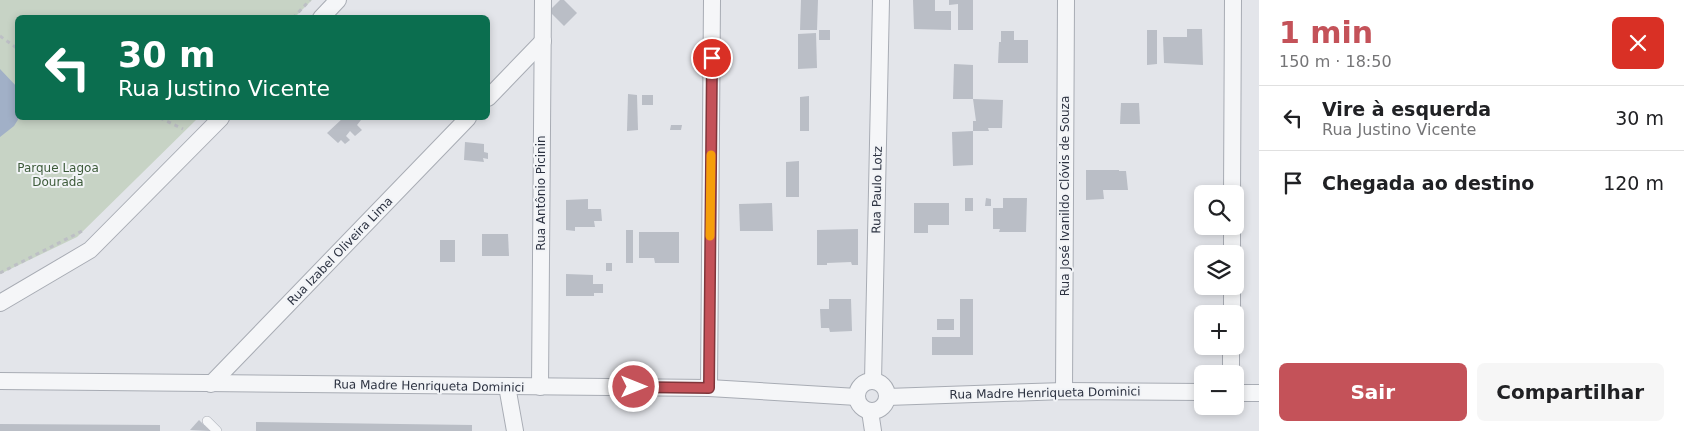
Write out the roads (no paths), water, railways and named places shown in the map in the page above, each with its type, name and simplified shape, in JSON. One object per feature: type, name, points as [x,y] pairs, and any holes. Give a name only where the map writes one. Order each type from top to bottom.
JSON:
[{"type":"street","points":[[324,15],[338,0]]},
{"type":"street","name":"Rua Antônio Picinin","points":[[540,387],[543,0]]},
{"type":"street","points":[[709,388],[712,0]]},
{"type":"street","name":"Rua Paulo Lotz","points":[[873,381],[881,0]]},
{"type":"street","name":"Rua José Ivanildo Clóvis de Souza","points":[[1064,391],[1066,0]]},
{"type":"street","points":[[1232,185],[1233,0]]},
{"type":"street","points":[[490,96],[542,40]]},
{"type":"street","points":[[0,303],[90,250],[219,120]]},
{"type":"street","name":"Rua Izabel Oliveira Lima","points":[[211,384],[466,120]]},
{"type":"street","name":"Rua Madre Henriqueta Dominici","points":[[0,381],[709,388],[857,397]]},
{"type":"street","points":[[873,381],[882,384],[888,397],[884,406],[876,411],[870,411],[861,406],[857,397],[863,384],[873,381]]},
{"type":"street","points":[[507,386],[515,431]]},
{"type":"street","name":"Rua Madre Henriqueta Dominici","points":[[888,397],[1064,391],[1194,392]]},
{"type":"street","points":[[1244,393],[1259,393]]},
{"type":"street","points":[[870,411],[873,431]]},
{"type":"lane","points":[[207,421],[217,431]]},
{"type":"water","points":[[0,69],[15,85],[15,120],[18,120],[14,126],[0,137]]},
{"type":"park label","name":"Parque Lagoa Dourada","points":[[58,175]]}]
